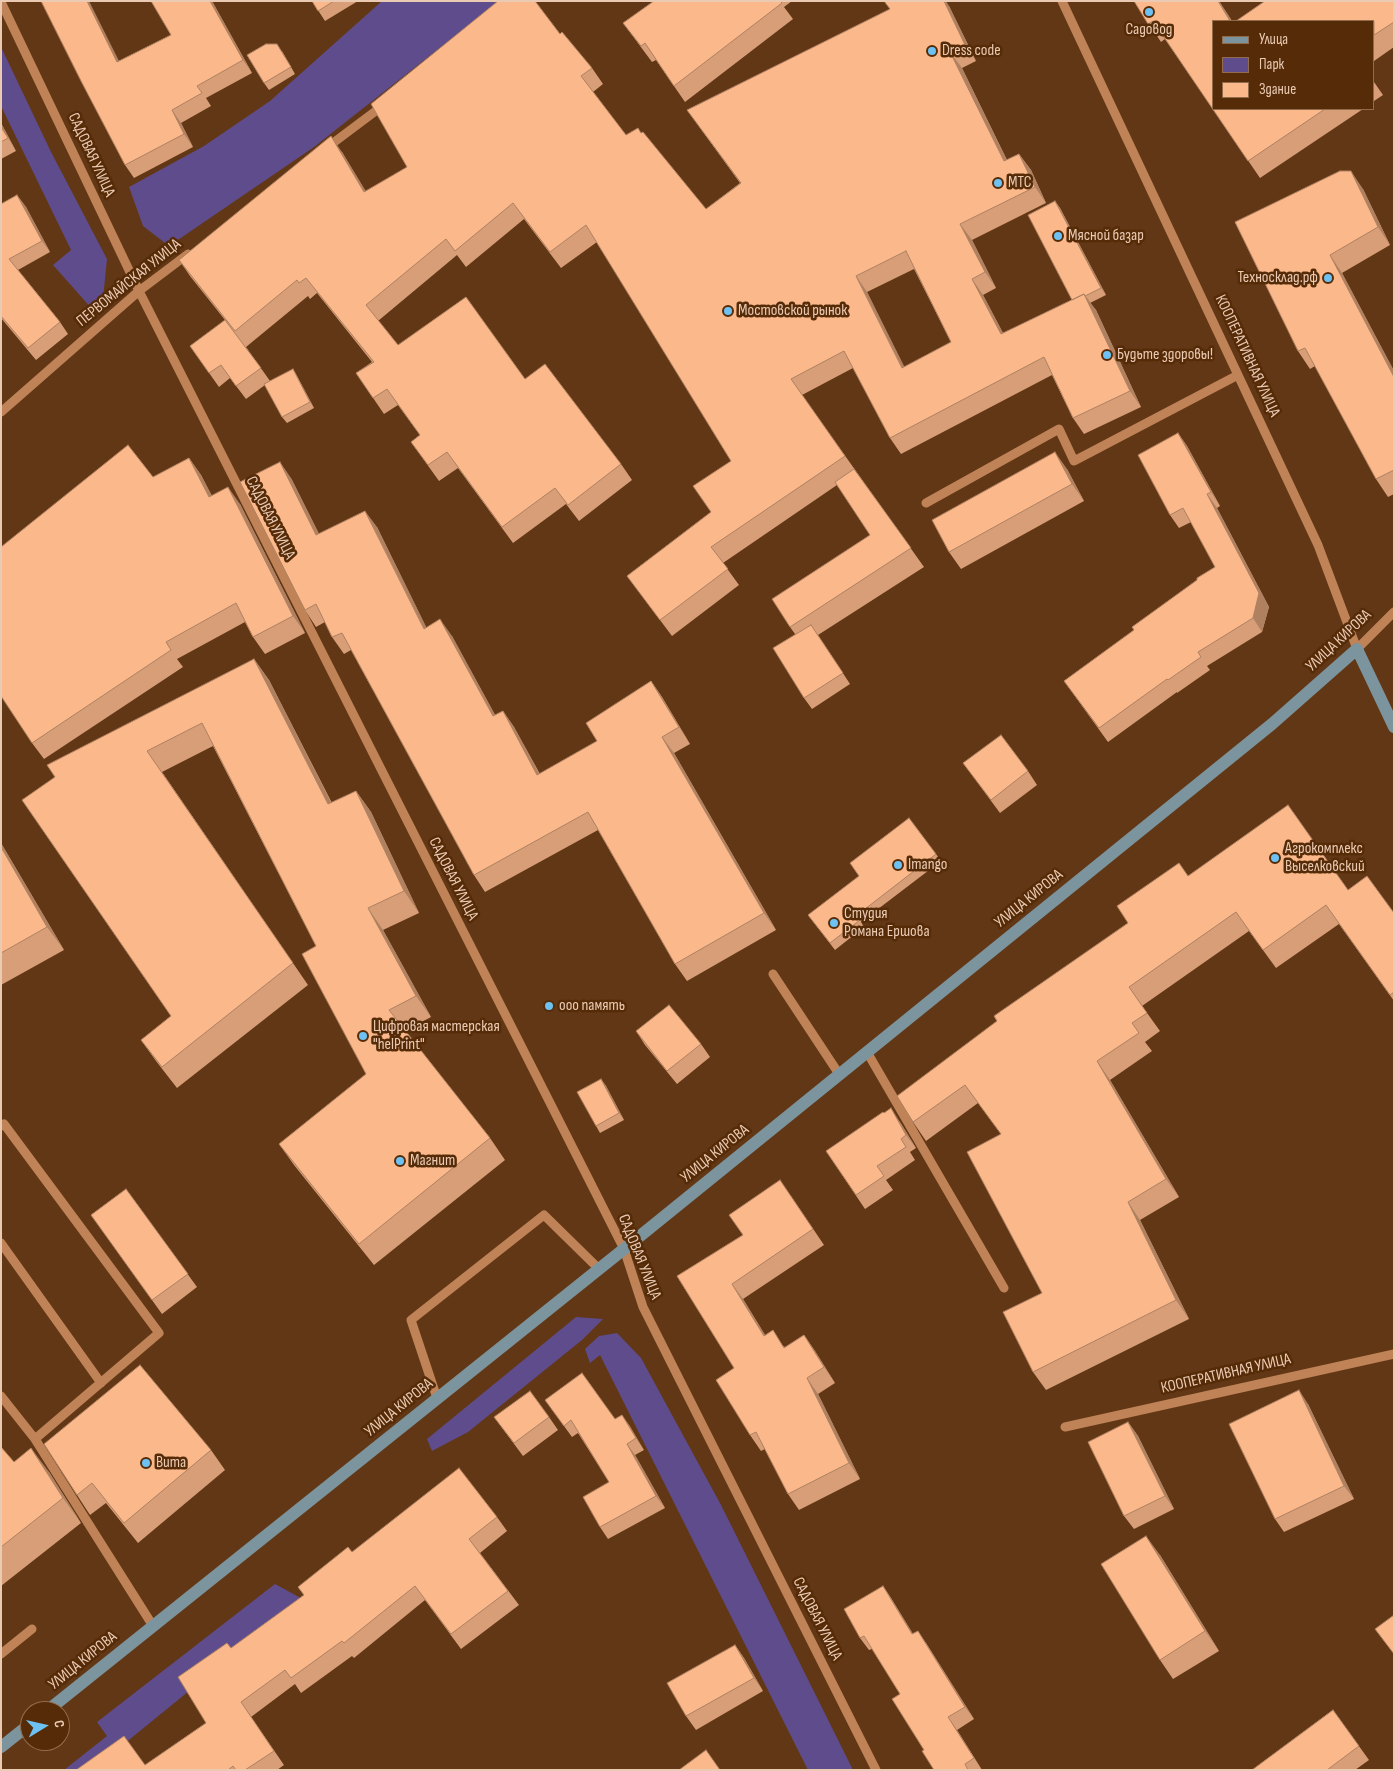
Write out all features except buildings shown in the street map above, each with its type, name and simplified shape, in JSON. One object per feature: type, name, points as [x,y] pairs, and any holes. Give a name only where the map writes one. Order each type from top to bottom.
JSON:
[{"type":"main road","name":"УЛИЦА КИРОВА","points":[[59,1701],[624,1249],[1272,724],[1357,649]]},
{"type":"main road","name":"КООПЕРАТИВНАЯ УЛИЦА","points":[[1357,649],[1394,728]]},
{"type":"main road","points":[[1,1747],[20,1732]]},
{"type":"street","name":"КООПЕРАТИВНАЯ УЛИЦА","points":[[1062,1],[1318,545],[1357,649]]},
{"type":"street","name":"САДОВАЯ УЛИЦА","points":[[1,2],[139,291],[624,1249],[643,1307],[876,1770]]},
{"type":"street","points":[[322,152],[393,98]]},
{"type":"street","name":"ПЕРВОМАЙСКАЯ УЛИЦА","points":[[1,412],[139,291],[194,249]]},
{"type":"street","points":[[926,503],[1059,428],[1074,461],[1238,375]]},
{"type":"street","name":"УЛИЦА КИРОВА","points":[[1357,649],[1394,612]]},
{"type":"street","points":[[773,974],[839,1074]]},
{"type":"street","points":[[867,1052],[1004,1288]]},
{"type":"street","points":[[1,1126],[4,1124],[159,1333],[35,1439]]},
{"type":"street","points":[[438,1398],[411,1320],[544,1215],[598,1269]]},
{"type":"street","points":[[1,1243],[101,1383]]},
{"type":"street","name":"КООПЕРАТИВНАЯ УЛИЦА","points":[[1065,1426],[1394,1354]]},
{"type":"street","points":[[1,1396],[35,1439],[153,1626]]},
{"type":"street","points":[[1,1654],[32,1629]]},
{"type":"green space","points":[[382,1],[499,1],[314,147],[169,246],[143,226],[129,187],[204,146],[270,101]]},
{"type":"green space","points":[[1,47],[51,152],[107,259],[103,299],[93,310],[53,265],[71,250],[1,106]]},
{"type":"green space","points":[[576,1317],[603,1319],[582,1340],[468,1432],[432,1451],[427,1439]]},
{"type":"green space","points":[[617,1333],[641,1358],[721,1505],[853,1770],[808,1770],[600,1355],[590,1363],[585,1349],[599,1336]]},
{"type":"green space","points":[[275,1584],[308,1602],[189,1691],[92,1770],[64,1770],[107,1736],[97,1722]]},
{"type":"place","name":"Садовод","points":[[1149,12]]},
{"type":"place","name":"Dress code","points":[[932,51]]},
{"type":"place","name":"МТС","points":[[998,183]]},
{"type":"place","name":"Мясной базар","points":[[1058,236]]},
{"type":"place","name":"Техносклад.рф","points":[[1328,278]]},
{"type":"place","name":"Мостовской рынок","points":[[728,311]]},
{"type":"place","name":"Будьте здоровы!","points":[[1107,355]]},
{"type":"place","name":"Агрокомплекс Выселковский","points":[[1275,858]]},
{"type":"place","name":"Imango","points":[[898,865]]},
{"type":"place","name":"Студия Романа Ершова","points":[[834,923]]},
{"type":"place","name":"ооо память","points":[[549,1006]]},
{"type":"place","name":"Цифровая мастерская \"helPrint\"","points":[[363,1036]]},
{"type":"place","name":"Магнит","points":[[400,1161]]},
{"type":"place","name":"Вита","points":[[146,1463]]}]
